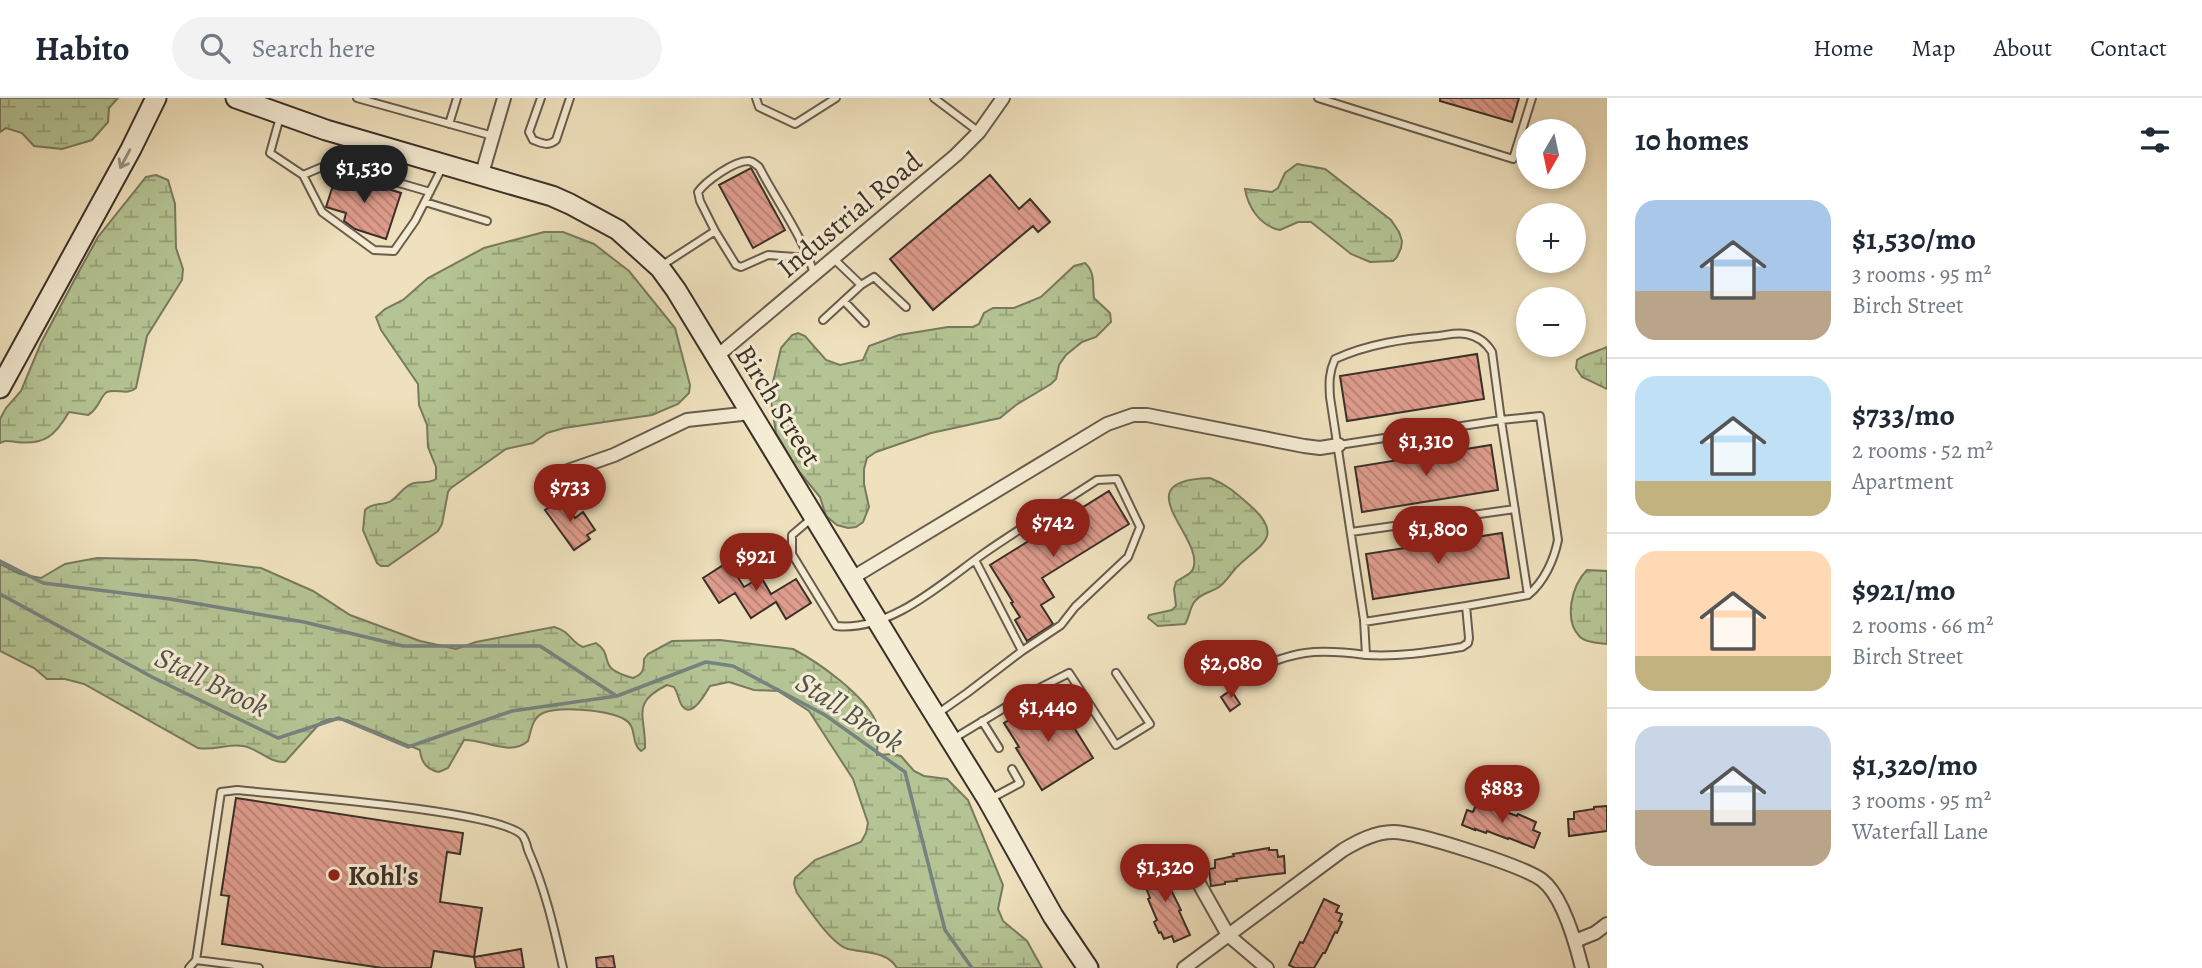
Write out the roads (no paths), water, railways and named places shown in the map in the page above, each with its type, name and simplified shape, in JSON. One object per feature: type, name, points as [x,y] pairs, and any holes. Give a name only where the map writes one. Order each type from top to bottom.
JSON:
[{"type":"street","points":[[0,388],[131,149],[156,98]]},
{"type":"street","name":"Birch Street","points":[[236,98],[326,131],[552,196],[588,212],[618,230],[660,267],[952,740],[1053,916],[1088,968]]},
{"type":"street","points":[[481,177],[504,98]]},
{"type":"street","name":"Industrial Road","points":[[716,356],[956,155],[979,132],[1003,98]]},
{"type":"street","points":[[548,478],[614,455],[687,421],[751,413]]},
{"type":"street","points":[[852,578],[1107,424],[1133,415],[1167,418],[1304,446],[1320,448],[1339,445]]},
{"type":"street","points":[[1184,968],[1343,850],[1366,838],[1393,832],[1415,835],[1472,852],[1544,881],[1573,931],[1582,968]]},
{"type":"street","points":[[1184,857],[1228,935],[1267,968]]},
{"type":"street","points":[[1575,941],[1595,933],[1607,924]]},
{"type":"lane","points":[[357,98],[493,136]]},
{"type":"lane","points":[[449,124],[457,98]]},
{"type":"lane","points":[[541,98],[528,132],[533,140],[547,144],[556,140],[570,98]]},
{"type":"lane","points":[[756,98],[759,107],[795,124],[836,98]]},
{"type":"lane","points":[[934,98],[979,132]]},
{"type":"lane","points":[[1318,98],[1513,159],[1532,98]]},
{"type":"lane","points":[[280,114],[270,153],[303,176],[322,212],[374,250],[394,251],[415,221],[443,165]]},
{"type":"lane","points":[[809,258],[768,255],[741,267],[736,265],[699,201],[698,192],[710,180],[739,163],[747,161],[759,167],[809,258],[814,276]]},
{"type":"lane","points":[[303,176],[322,167],[337,165],[430,192]]},
{"type":"lane","points":[[425,202],[488,221]]},
{"type":"lane","points":[[660,267],[715,231]]},
{"type":"lane","points":[[834,259],[861,285]]},
{"type":"lane","points":[[823,320],[861,285],[874,277],[906,307]]},
{"type":"lane","points":[[844,301],[866,323]]},
{"type":"lane","points":[[1366,654],[1352,532],[1328,378],[1335,359],[1354,351],[1402,339],[1464,333],[1487,344],[1492,352],[1528,595]]},
{"type":"lane","points":[[1339,445],[1540,416],[1558,540],[1556,554],[1538,587],[1528,595],[1364,622]]},
{"type":"lane","points":[[815,516],[792,535],[792,554],[836,626],[847,627],[878,621],[915,604],[975,560],[1097,480],[1117,479],[1140,527],[1128,557],[1075,607],[1061,625],[936,715]]},
{"type":"lane","points":[[1352,532],[1514,509]]},
{"type":"lane","points":[[975,560],[1022,651]]},
{"type":"lane","points":[[1247,672],[1279,657],[1308,651],[1326,650],[1385,656],[1462,647],[1468,643],[1469,638],[1466,606]]},
{"type":"lane","points":[[952,740],[1069,673],[1116,745],[1150,724],[1116,673]]},
{"type":"lane","points":[[982,721],[999,748]]},
{"type":"lane","points":[[988,800],[1020,783],[1012,769]]},
{"type":"lane","points":[[189,968],[196,960],[221,792],[237,790],[396,806],[497,823],[522,835],[538,871],[554,924],[563,968]]},
{"type":"lane","points":[[196,960],[259,968]]},
{"type":"waterway","name":"Stall Brook","points":[[0,561],[43,583],[170,599],[304,622],[403,646],[540,646],[615,695]]},
{"type":"waterway","name":"Stall Brook","points":[[0,594],[152,677],[278,738],[339,718],[408,747],[512,711],[617,696],[706,662],[733,666],[825,715],[905,772],[945,930],[972,968]]},
{"type":"place","name":"Kohl's","points":[[334,875]]}]
